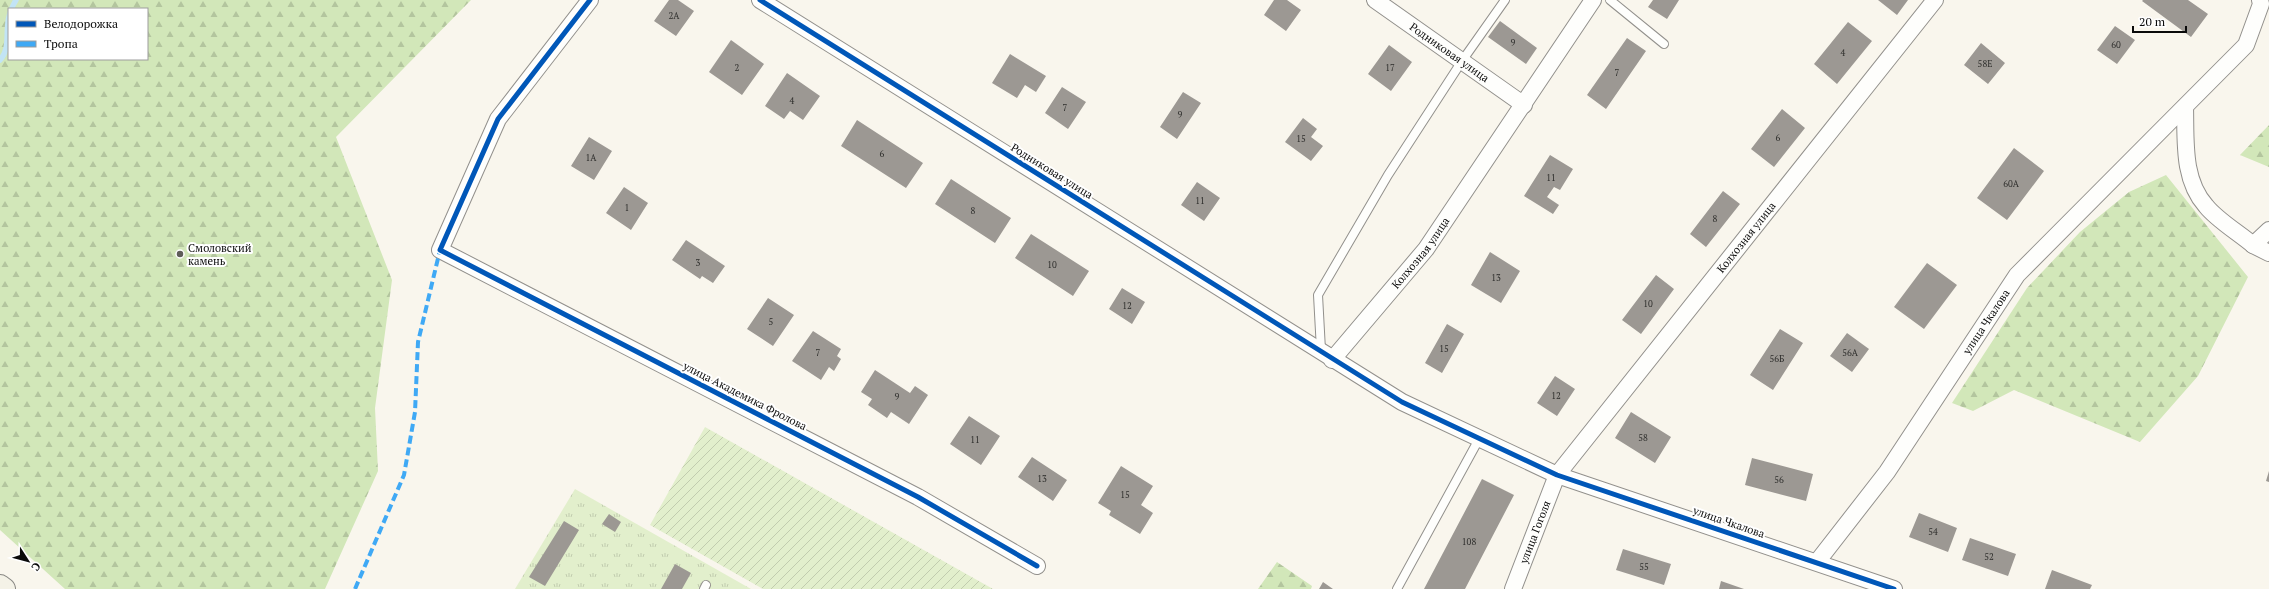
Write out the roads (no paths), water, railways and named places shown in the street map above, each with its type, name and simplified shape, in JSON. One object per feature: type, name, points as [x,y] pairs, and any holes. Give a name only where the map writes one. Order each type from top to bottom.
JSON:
[{"type":"main road","points":[[0,586],[4,589]]},
{"type":"street","name":"улица Академика Фролова","points":[[590,0],[498,119],[440,250],[918,497],[1037,566]]},
{"type":"street","name":"Родниковая улица","points":[[760,0],[1402,402],[1479,439]]},
{"type":"street","name":"Родниковая улица","points":[[1375,0],[1524,105]]},
{"type":"street","name":"Колхозная улица","points":[[1327,355],[1426,248],[1524,105],[1593,0]]},
{"type":"street","name":"Колхозная улица","points":[[1558,475],[1935,0]]},
{"type":"street","name":"улица Чкалова","points":[[1817,562],[1887,472],[2017,275],[2246,45],[2261,4],[2260,0]]},
{"type":"street","points":[[2185,106],[2186,158],[2192,184],[2206,206],[2253,245],[2269,253]]},
{"type":"street","points":[[2253,245],[2269,230]]},
{"type":"street","name":"улица Чкалова","points":[[1479,439],[1558,475],[1894,589]]},
{"type":"street","name":"улица Гоголя","points":[[1513,589],[1558,475]]},
{"type":"lane","points":[[1327,355],[1318,296],[1388,174],[1462,61],[1505,0]]},
{"type":"lane","points":[[1610,0],[1664,44]]},
{"type":"lane","points":[[1397,589],[1479,439]]},
{"type":"waterway","points":[[12,8],[16,0]]},
{"type":"waterway","points":[[0,60],[6,48],[8,26]]},
{"type":"place","name":"Смоловский камень","points":[[180,254]]}]
